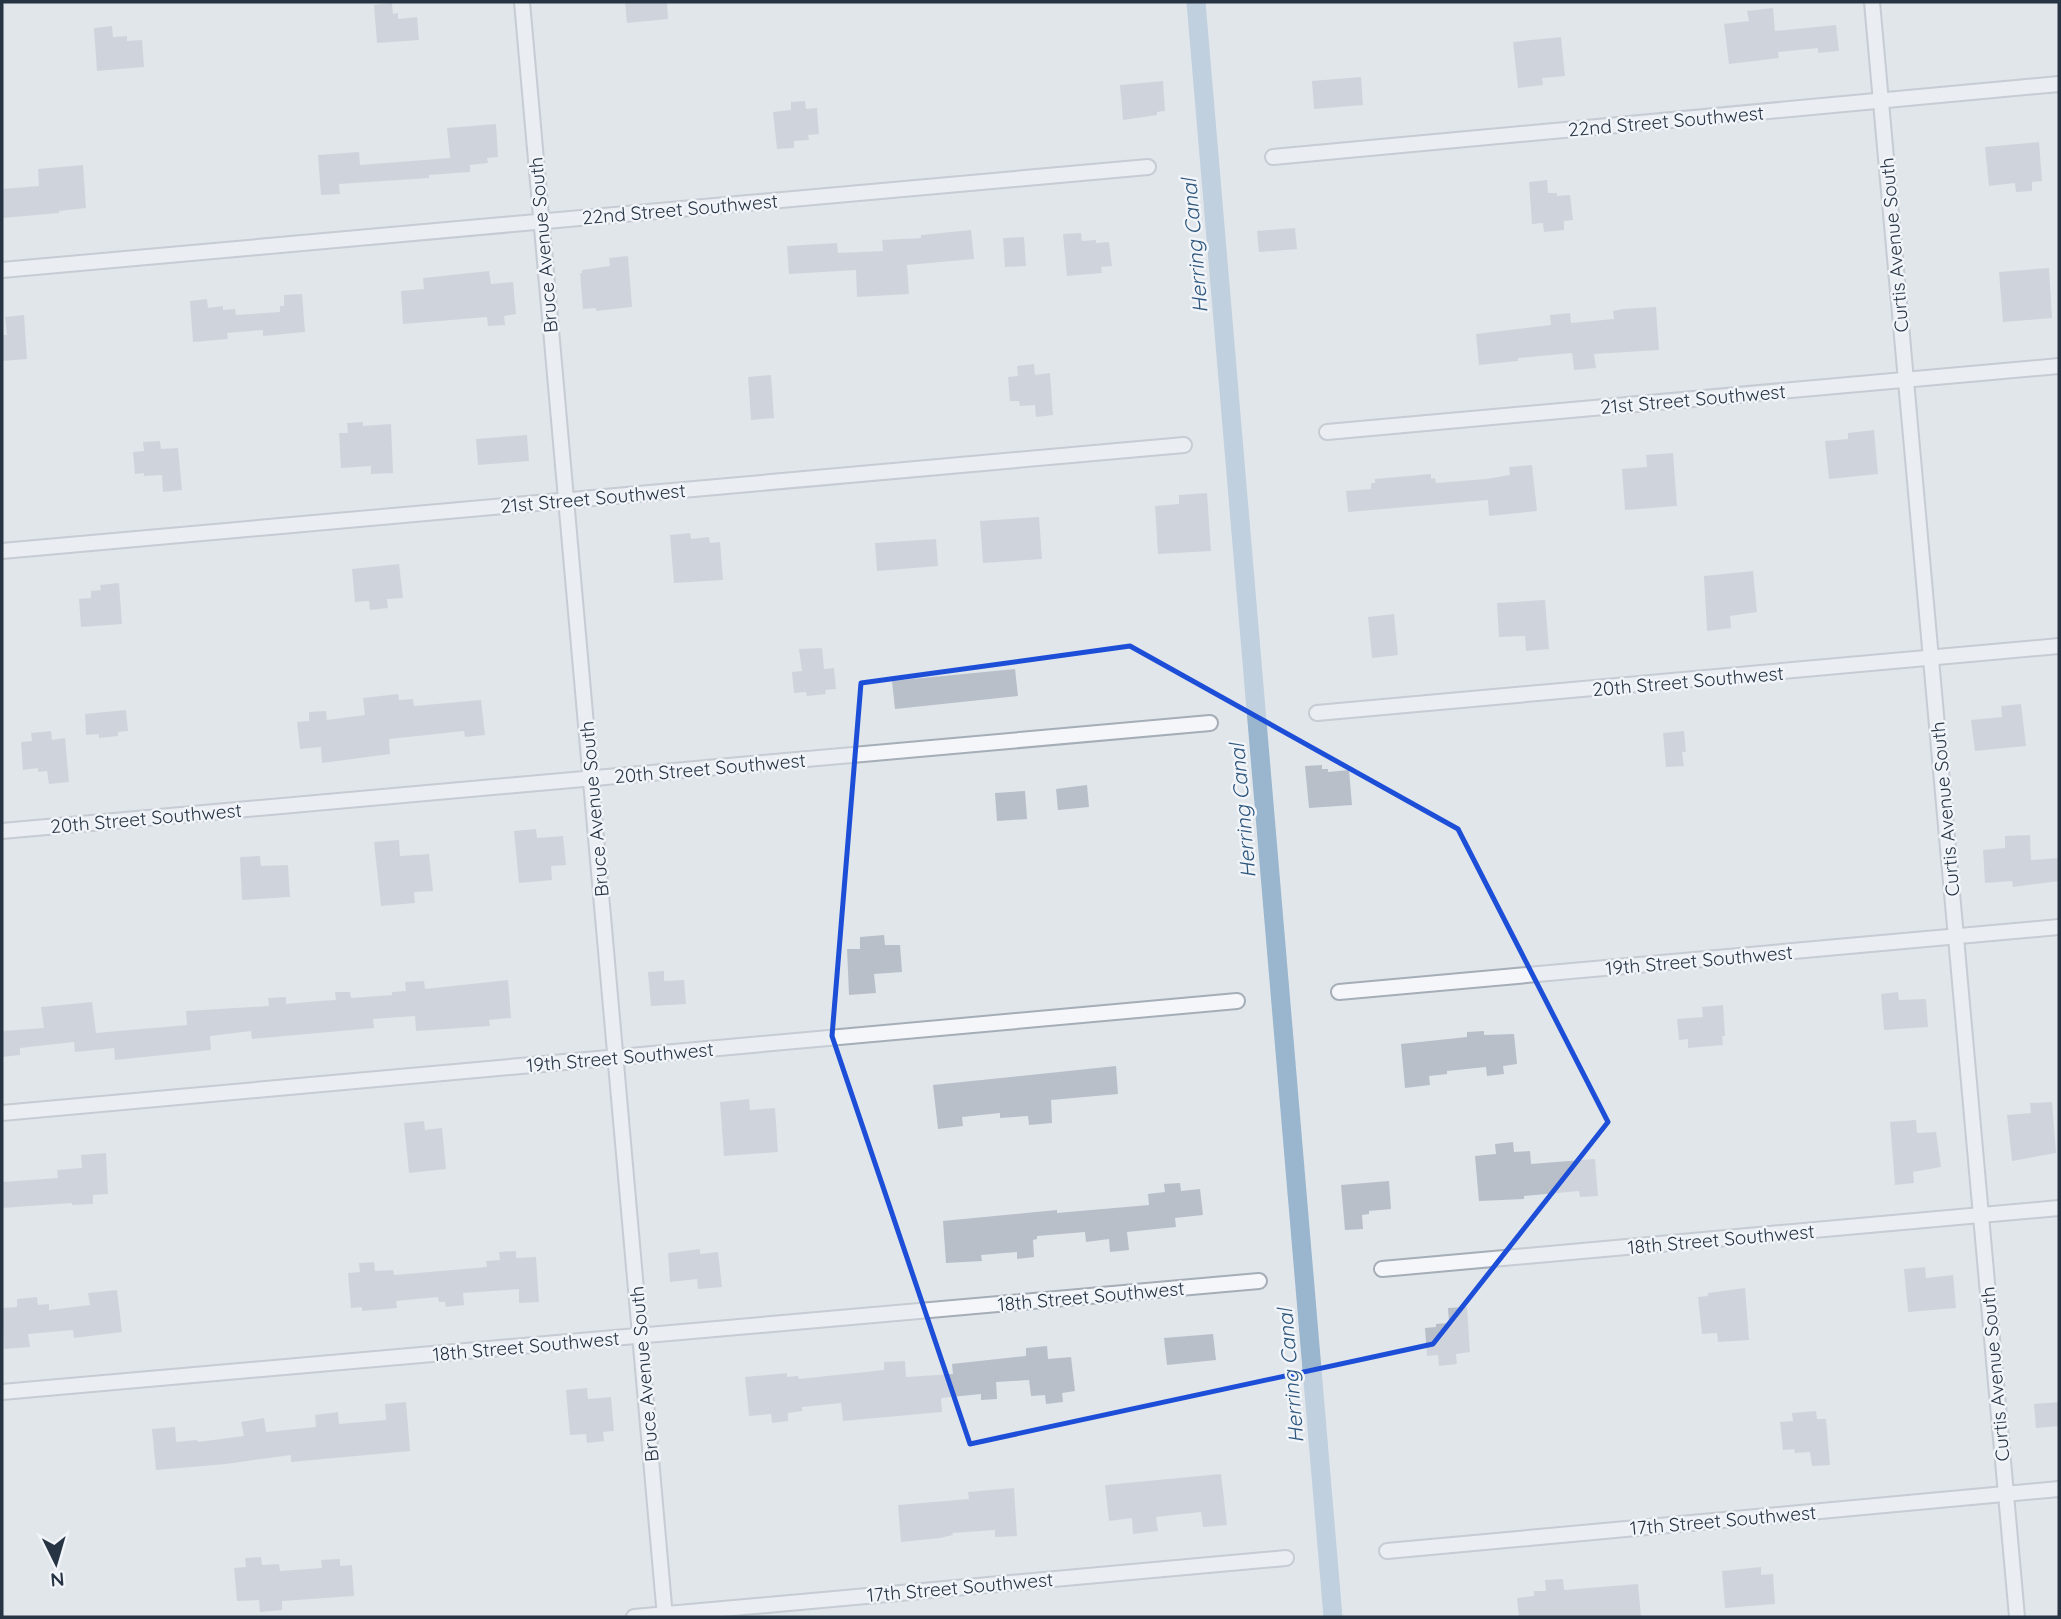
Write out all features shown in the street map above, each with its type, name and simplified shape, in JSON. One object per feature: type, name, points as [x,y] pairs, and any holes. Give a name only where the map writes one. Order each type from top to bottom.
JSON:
[{"type":"street","name":"Bruce Avenue South","points":[[522,2],[665,1616]]},
{"type":"street","name":"Curtis Avenue South","points":[[1872,2],[2017,1617]]},
{"type":"street","name":"22nd Street Southwest","points":[[1273,157],[2059,84]]},
{"type":"street","name":"22nd Street Southwest","points":[[2,270],[1148,167]]},
{"type":"street","name":"21st Street Southwest","points":[[1327,432],[2059,366]]},
{"type":"street","name":"21st Street Southwest","points":[[2,551],[1184,445]]},
{"type":"street","name":"20th Street Southwest","points":[[1317,713],[2059,646]]},
{"type":"street","name":"20th Street Southwest","points":[[2,831],[1210,723]]},
{"type":"street","name":"19th Street Southwest","points":[[1339,992],[2059,927]]},
{"type":"street","name":"19th Street Southwest","points":[[2,1113],[1237,1001]]},
{"type":"street","name":"18th Street Southwest","points":[[1382,1269],[2059,1208]]},
{"type":"street","name":"18th Street Southwest","points":[[2,1392],[1259,1280]]},
{"type":"street","name":"17th Street Southwest","points":[[1387,1551],[2059,1489]]},
{"type":"street","name":"17th Street Southwest","points":[[634,1617],[1286,1558]]},
{"type":"highlighted area","points":[[1130,646],[1458,829],[1608,1122],[1433,1344],[970,1444],[832,1036],[861,683]]},
{"type":"building","points":[[625,2],[667,2],[668,19],[627,23]]},
{"type":"building","points":[[392,3],[393,14],[398,13],[398,19],[417,17],[419,40],[377,43],[374,5]]},
{"type":"building","points":[[1773,8],[1775,31],[1836,25],[1839,51],[1818,53],[1818,48],[1778,52],[1779,58],[1729,64],[1724,24],[1749,21],[1747,11]]},
{"type":"building","points":[[112,26],[113,37],[127,36],[127,41],[142,40],[144,67],[97,71],[94,28]]},
{"type":"building","points":[[1561,37],[1565,76],[1542,78],[1543,85],[1518,88],[1513,42]]},
{"type":"building","points":[[1361,77],[1363,105],[1314,109],[1312,81]]},
{"type":"building","points":[[1163,81],[1165,111],[1157,112],[1157,115],[1123,120],[1120,85]]},
{"type":"building","points":[[805,101],[806,109],[817,108],[819,134],[808,135],[809,140],[794,141],[794,148],[777,149],[773,112],[791,110],[791,102]]},
{"type":"building","points":[[496,124],[498,157],[487,158],[488,163],[470,165],[470,172],[429,175],[429,178],[339,184],[340,194],[321,195],[318,155],[359,152],[360,165],[450,158],[447,128]]},
{"type":"building","points":[[2039,142],[2042,181],[2032,182],[2032,191],[2016,192],[2015,183],[1989,186],[1985,147]]},
{"type":"building","points":[[83,165],[86,208],[2,218],[2,189],[39,186],[38,169]]},
{"type":"building","points":[[1547,180],[1548,193],[1557,193],[1557,196],[1570,195],[1573,220],[1564,221],[1564,230],[1544,232],[1543,223],[1532,224],[1529,182]]},
{"type":"building","points":[[1295,228],[1297,249],[1259,252],[1257,231]]},
{"type":"building","points":[[971,230],[974,259],[907,265],[909,294],[857,297],[856,270],[789,274],[787,246],[837,243],[838,253],[883,251],[882,240],[921,238],[921,235]]},
{"type":"building","points":[[1081,233],[1082,241],[1109,242],[1112,266],[1101,267],[1102,273],[1067,276],[1063,234]]},
{"type":"building","points":[[1024,237],[1026,266],[1005,267],[1003,238]]},
{"type":"building","points":[[628,256],[632,307],[596,311],[596,308],[583,309],[582,270],[610,266],[609,258]]},
{"type":"building","points":[[2049,268],[2052,318],[2003,322],[1999,272]]},
{"type":"building","points":[[489,271],[491,284],[513,282],[516,314],[504,316],[505,325],[488,326],[487,317],[403,324],[401,291],[424,289],[423,278]]},
{"type":"building","points":[[302,294],[305,332],[263,336],[263,330],[227,333],[228,339],[193,342],[190,301],[207,299],[208,308],[223,306],[223,310],[235,309],[236,315],[280,312],[280,306],[284,306],[284,295]]},
{"type":"building","points":[[1656,307],[1659,350],[1594,354],[1596,368],[1574,370],[1572,353],[1479,365],[1476,334],[1551,325],[1550,315],[1570,313],[1571,323],[1614,319],[1613,311],[1623,309]]},
{"type":"building","points":[[24,315],[27,359],[2,361],[2,335],[7,335],[5,317]]},
{"type":"building","points":[[1034,364],[1035,375],[1050,373],[1053,415],[1036,417],[1035,405],[1020,406],[1019,401],[1010,401],[1008,377],[1018,376],[1017,366]]},
{"type":"building","points":[[771,375],[774,418],[751,420],[748,377]]},
{"type":"building","points":[[363,422],[363,426],[391,424],[393,473],[371,474],[371,466],[341,468],[339,433],[348,433],[347,423]]},
{"type":"building","points":[[1874,430],[1878,474],[1829,479],[1825,441],[1848,439],[1848,433]]},
{"type":"building","points":[[527,435],[529,461],[478,465],[476,439]]},
{"type":"building","points":[[160,441],[161,449],[178,448],[182,490],[163,492],[162,475],[135,474],[133,452],[144,451],[143,442]]},
{"type":"building","points":[[1673,453],[1677,506],[1625,510],[1622,469],[1647,467],[1646,455]]},
{"type":"building","points":[[1532,465],[1537,511],[1489,516],[1488,500],[1348,512],[1346,491],[1371,489],[1371,483],[1375,483],[1375,479],[1431,474],[1431,479],[1435,478],[1436,483],[1486,479],[1510,475],[1509,467]]},
{"type":"building","points":[[1207,493],[1211,551],[1158,554],[1155,506],[1179,504],[1179,495]]},
{"type":"building","points":[[1039,517],[1042,559],[983,563],[980,521]]},
{"type":"building","points":[[690,533],[691,539],[709,537],[710,543],[720,542],[723,580],[674,583],[670,535]]},
{"type":"building","points":[[936,539],[938,566],[877,571],[875,543]]},
{"type":"building","points":[[399,564],[403,598],[387,599],[388,608],[370,610],[369,601],[355,602],[352,569]]},
{"type":"building","points":[[1753,571],[1757,612],[1730,616],[1731,628],[1707,631],[1704,576]]},
{"type":"building","points":[[119,583],[122,624],[81,627],[79,599],[91,598],[91,591],[101,590],[100,585]]},
{"type":"building","points":[[1545,600],[1549,649],[1526,651],[1525,636],[1499,637],[1497,603]]},
{"type":"building","points":[[1394,614],[1398,655],[1372,658],[1368,617]]},
{"type":"building","points":[[822,648],[824,669],[834,668],[836,689],[825,690],[826,694],[807,696],[806,692],[794,693],[792,672],[802,671],[799,649]]},
{"type":"building","points":[[1015,669],[1018,696],[895,709],[892,681]]},
{"type":"building","points":[[398,694],[399,700],[413,699],[414,706],[481,700],[485,735],[465,737],[464,731],[389,739],[390,754],[322,763],[321,747],[300,749],[297,722],[309,721],[309,712],[326,711],[327,720],[365,715],[363,698]]},
{"type":"building","points":[[2021,704],[2026,746],[1975,751],[1971,720],[2002,717],[2001,706]]},
{"type":"building","points":[[126,710],[128,731],[118,732],[118,736],[99,738],[99,734],[86,735],[85,714]]},
{"type":"building","points":[[51,731],[52,740],[65,738],[69,782],[49,784],[47,771],[38,772],[38,768],[23,770],[21,742],[32,741],[31,733]]},
{"type":"building","points":[[1684,731],[1684,766],[1666,767],[1663,733]]},
{"type":"building","points":[[1322,765],[1322,769],[1328,769],[1328,772],[1349,770],[1352,805],[1309,808],[1305,766]]},
{"type":"building","points":[[1087,785],[1089,807],[1058,810],[1056,789]]},
{"type":"building","points":[[1025,791],[1027,819],[997,821],[995,793]]},
{"type":"building","points":[[536,829],[537,838],[563,836],[566,865],[551,866],[552,880],[519,883],[514,831]]},
{"type":"building","points":[[2030,835],[2031,860],[2059,858],[2059,881],[2013,887],[2012,881],[1985,883],[1983,850],[2005,848],[2005,836]]},
{"type":"building","points":[[399,840],[400,856],[429,854],[433,891],[414,892],[415,903],[381,906],[374,842]]},
{"type":"building","points":[[260,856],[261,866],[288,865],[290,897],[242,900],[240,857]]},
{"type":"building","points":[[884,935],[885,945],[900,945],[902,972],[874,974],[876,993],[849,995],[847,949],[860,949],[860,937]]},
{"type":"building","points":[[664,971],[664,981],[684,980],[686,1004],[651,1006],[648,972]]},
{"type":"building","points":[[508,980],[511,1018],[489,1020],[490,1026],[416,1031],[415,1016],[373,1019],[374,1028],[252,1039],[251,1031],[210,1036],[211,1050],[115,1060],[114,1048],[75,1052],[74,1042],[20,1048],[20,1055],[2,1057],[2,1031],[44,1028],[41,1007],[92,1002],[96,1033],[187,1025],[186,1011],[269,1006],[268,998],[286,997],[286,1004],[336,1000],[335,992],[350,992],[351,998],[392,995],[392,992],[406,991],[405,982],[424,981],[425,989]]},
{"type":"building","points":[[1898,992],[1899,1000],[1926,999],[1928,1027],[1884,1030],[1881,994]]},
{"type":"building","points":[[1723,1005],[1723,1045],[1688,1048],[1688,1039],[1679,1040],[1677,1019],[1703,1017],[1702,1007]]},
{"type":"building","points":[[1484,1031],[1484,1035],[1514,1034],[1517,1064],[1503,1066],[1504,1074],[1487,1076],[1486,1067],[1447,1071],[1447,1074],[1429,1076],[1430,1085],[1405,1088],[1401,1044],[1467,1037],[1467,1032]]},
{"type":"building","points":[[1116,1066],[1118,1094],[1051,1100],[1052,1123],[1029,1125],[1028,1116],[1000,1118],[1000,1113],[962,1117],[963,1126],[938,1129],[933,1085]]},
{"type":"building","points":[[749,1099],[750,1110],[775,1108],[778,1152],[724,1156],[720,1102]]},
{"type":"building","points":[[2052,1102],[2056,1153],[2012,1161],[2007,1115],[2031,1113],[2030,1103]]},
{"type":"building","points":[[1916,1120],[1917,1133],[1936,1132],[1941,1167],[1913,1172],[1914,1183],[1895,1185],[1890,1122]]},
{"type":"building","points":[[424,1121],[425,1130],[442,1128],[446,1169],[409,1173],[404,1123]]},
{"type":"building","points":[[1513,1142],[1514,1152],[1530,1151],[1531,1164],[1595,1159],[1598,1196],[1580,1197],[1579,1191],[1524,1196],[1524,1199],[1479,1201],[1475,1156],[1496,1154],[1495,1144]]},
{"type":"building","points":[[106,1153],[108,1194],[93,1195],[93,1204],[2,1208],[2,1182],[58,1178],[57,1170],[82,1168],[81,1155]]},
{"type":"building","points":[[1389,1181],[1391,1209],[1369,1211],[1369,1214],[1362,1215],[1363,1229],[1345,1230],[1341,1185]]},
{"type":"building","points":[[1180,1183],[1181,1191],[1200,1189],[1203,1215],[1175,1218],[1176,1227],[1127,1232],[1129,1250],[1110,1252],[1109,1239],[1086,1242],[1085,1232],[1037,1236],[1037,1239],[1033,1240],[1034,1257],[1017,1259],[1017,1252],[981,1255],[982,1261],[946,1263],[943,1221],[1057,1210],[1057,1213],[1149,1205],[1148,1194],[1165,1192],[1164,1184]]},
{"type":"building","points":[[700,1249],[700,1254],[718,1252],[722,1287],[698,1289],[697,1279],[670,1282],[668,1253]]},
{"type":"building","points":[[516,1251],[516,1258],[536,1257],[539,1302],[519,1303],[519,1289],[463,1293],[464,1305],[446,1307],[445,1302],[439,1302],[438,1297],[396,1301],[397,1308],[362,1311],[362,1307],[351,1308],[348,1273],[360,1272],[359,1263],[374,1262],[375,1271],[393,1270],[394,1275],[487,1267],[486,1261],[500,1260],[499,1252]]},
{"type":"building","points":[[1925,1267],[1926,1278],[1953,1275],[1956,1308],[1908,1312],[1904,1269]]},
{"type":"building","points":[[1745,1288],[1749,1340],[1718,1342],[1717,1333],[1702,1334],[1698,1297]]},
{"type":"building","points":[[117,1290],[122,1332],[74,1338],[73,1330],[28,1334],[30,1347],[4,1349],[2,1308],[17,1307],[17,1299],[37,1297],[38,1305],[49,1304],[49,1310],[90,1305],[88,1293]]},
{"type":"building","points":[[1467,1307],[1470,1352],[1456,1354],[1457,1364],[1439,1366],[1438,1355],[1427,1356],[1425,1328],[1449,1323],[1448,1308]]},
{"type":"building","points":[[1213,1334],[1216,1360],[1167,1365],[1164,1338]]},
{"type":"building","points":[[1047,1346],[1048,1359],[1071,1357],[1075,1391],[1062,1393],[1063,1402],[1046,1404],[1045,1395],[1031,1396],[1029,1380],[996,1382],[997,1399],[981,1400],[981,1394],[941,1398],[942,1412],[843,1421],[841,1403],[802,1407],[802,1411],[788,1413],[788,1421],[772,1423],[771,1414],[749,1416],[745,1377],[787,1373],[787,1377],[798,1376],[799,1379],[884,1370],[884,1362],[905,1361],[906,1377],[953,1374],[952,1364],[1026,1356],[1026,1348]]},
{"type":"building","points":[[587,1388],[588,1399],[611,1397],[614,1431],[603,1432],[604,1441],[587,1443],[586,1434],[570,1435],[566,1390]]},
{"type":"building","points":[[406,1402],[410,1451],[291,1462],[291,1455],[156,1470],[152,1429],[175,1427],[176,1442],[198,1442],[244,1436],[241,1422],[264,1418],[266,1432],[316,1427],[315,1415],[338,1412],[339,1424],[386,1420],[385,1404]]},
{"type":"building","points":[[2059,1402],[2059,1426],[2036,1428],[2034,1404]]},
{"type":"building","points":[[1816,1411],[1817,1419],[1826,1419],[1830,1465],[1812,1466],[1810,1452],[1795,1453],[1794,1449],[1783,1450],[1780,1422],[1793,1421],[1792,1413]]},
{"type":"building","points":[[1221,1474],[1227,1525],[1203,1527],[1201,1512],[1156,1517],[1158,1531],[1133,1534],[1132,1518],[1109,1521],[1105,1485]]},
{"type":"building","points":[[1014,1488],[1017,1536],[995,1537],[995,1530],[952,1533],[953,1535],[940,1538],[901,1542],[898,1505],[969,1499],[968,1492]]},
{"type":"building","points":[[261,1557],[262,1565],[279,1564],[280,1571],[322,1568],[321,1560],[340,1559],[340,1566],[352,1565],[354,1596],[282,1601],[282,1610],[260,1612],[259,1600],[237,1601],[234,1568],[246,1567],[245,1558]]},
{"type":"building","points":[[1761,1567],[1761,1575],[1773,1574],[1775,1604],[1725,1608],[1722,1571]]},
{"type":"building","points":[[1563,1579],[1564,1590],[1638,1584],[1641,1617],[1519,1617],[1517,1598],[1534,1596],[1534,1591],[1546,1591],[1545,1580]]},
{"type":"waterway","name":"Herring Canal","points":[[1196,2],[1333,1617]]}]
